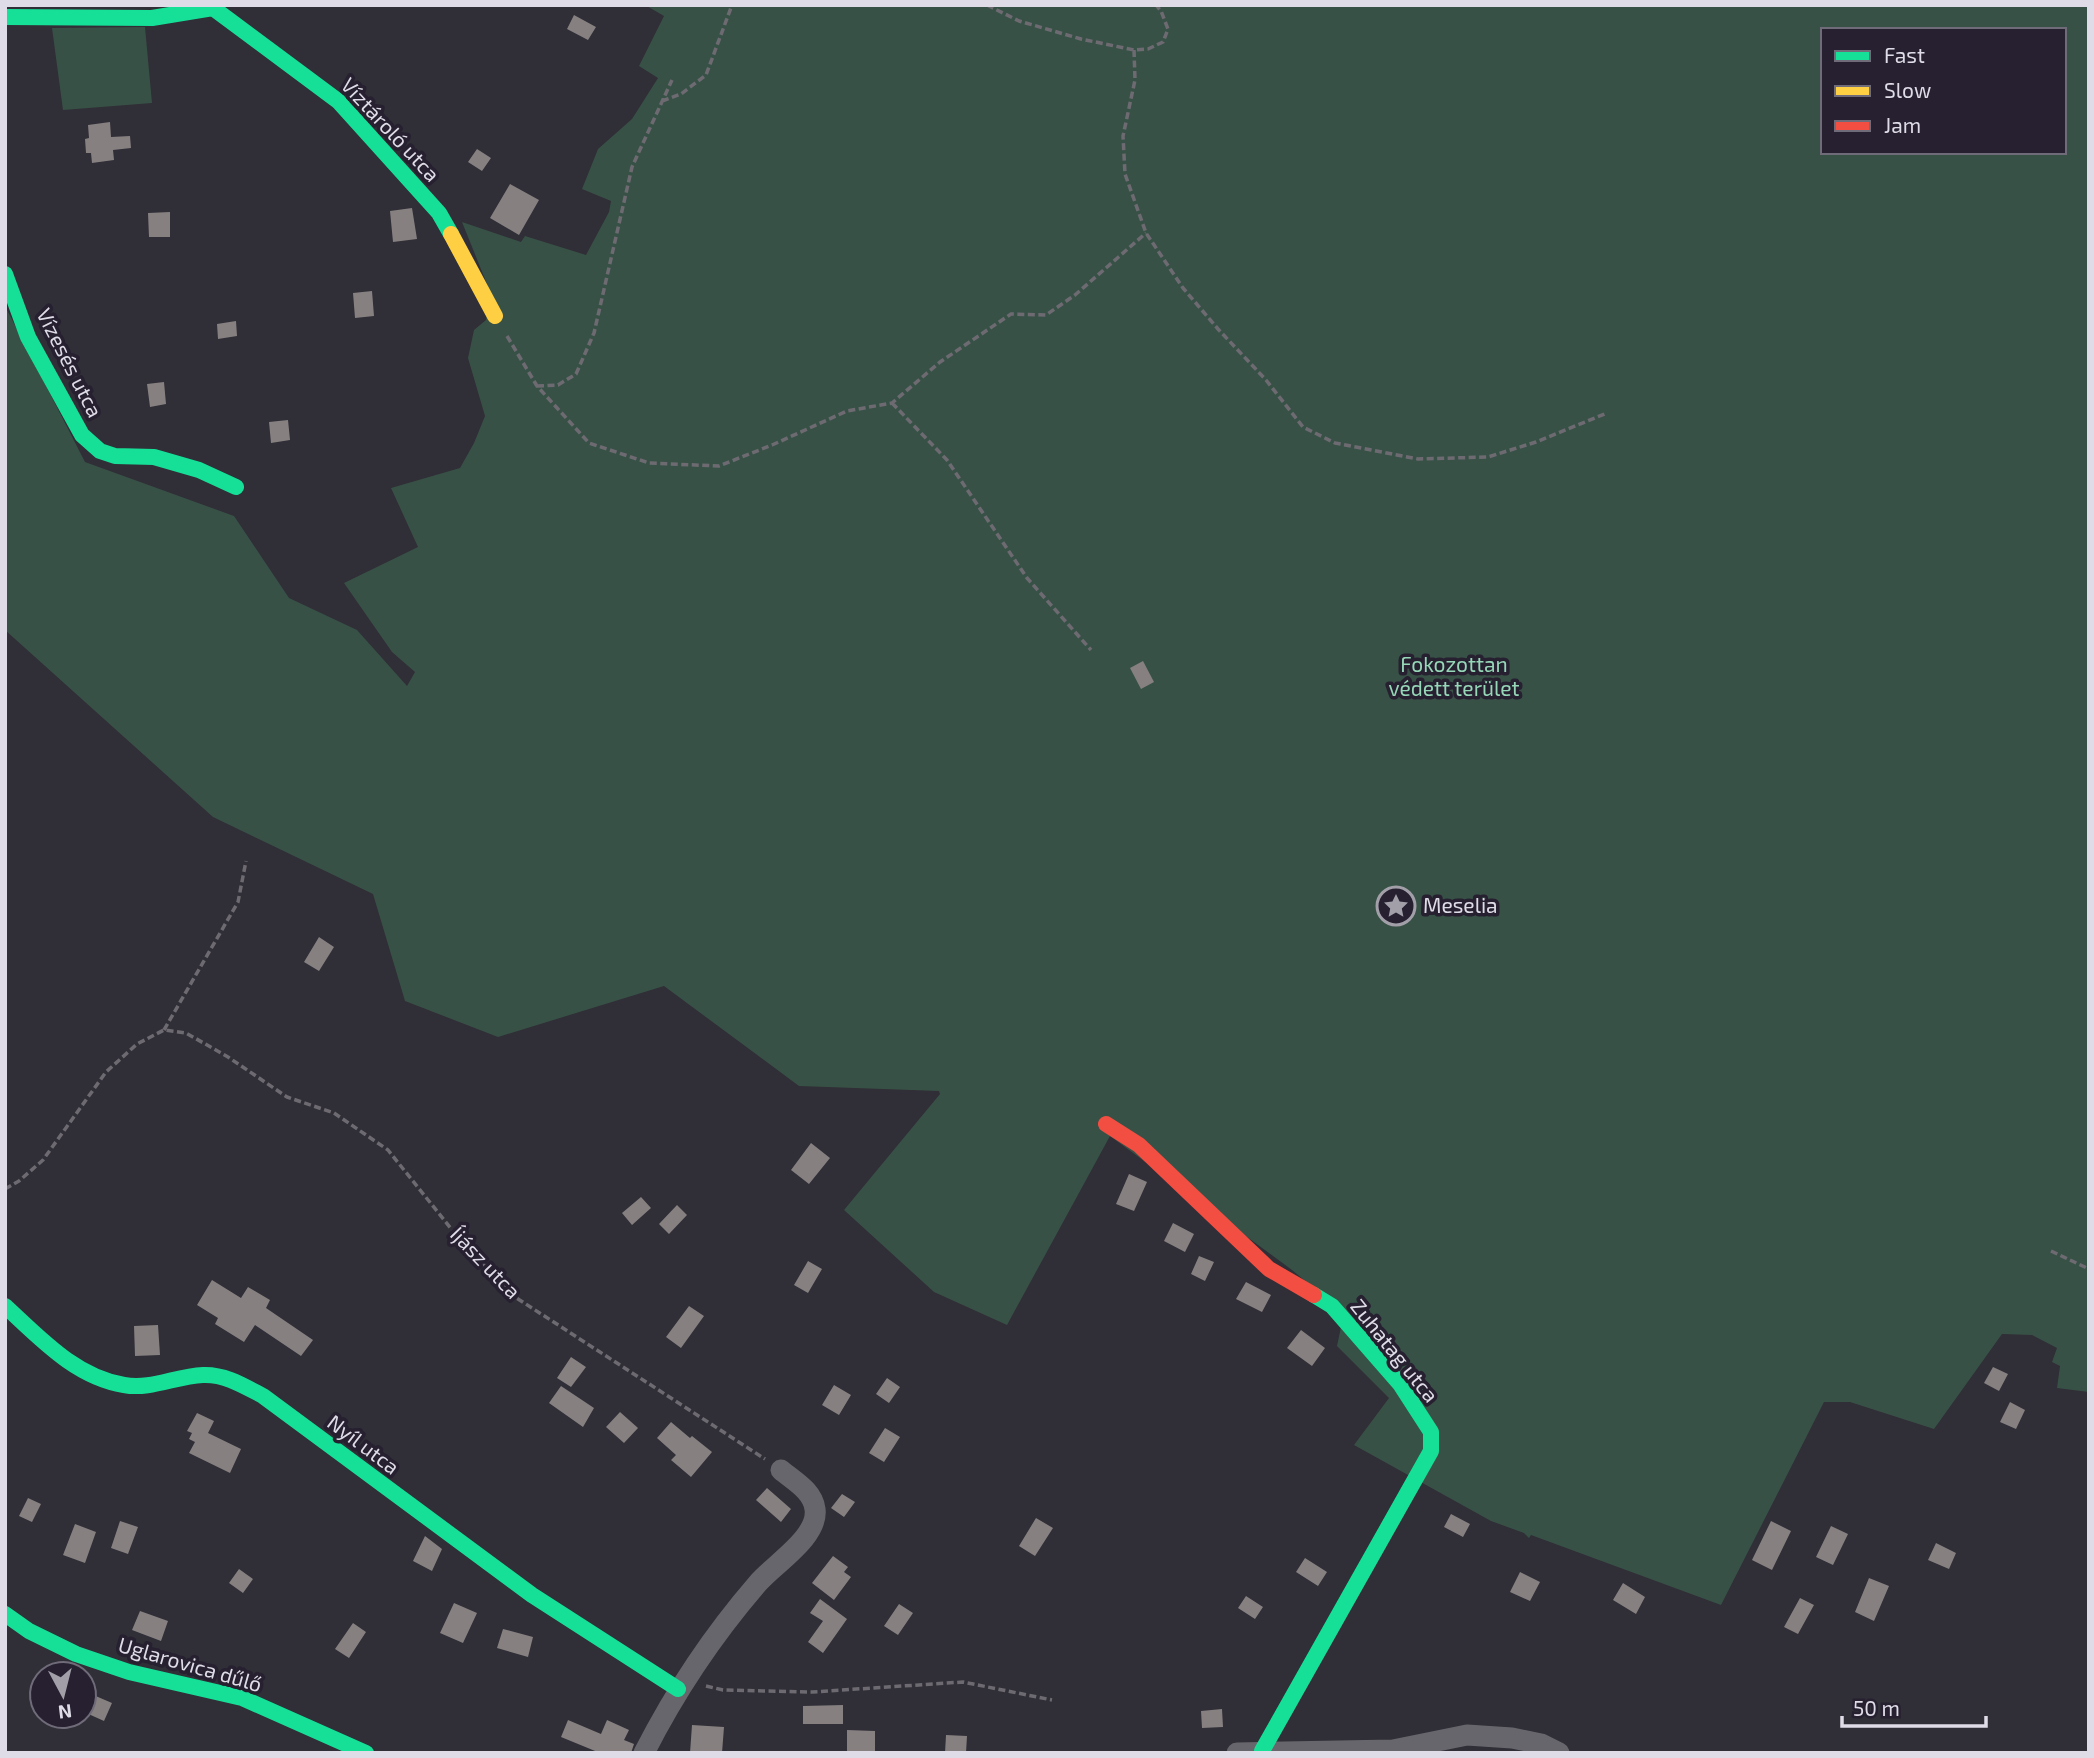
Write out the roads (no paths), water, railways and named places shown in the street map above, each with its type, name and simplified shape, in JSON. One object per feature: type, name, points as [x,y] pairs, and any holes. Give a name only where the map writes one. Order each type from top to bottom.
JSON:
[{"type":"street","name":"Víztároló utca","points":[[5,17],[152,18],[214,7],[338,101],[439,213],[495,316]]},
{"type":"street","name":"Vízesés utca","points":[[5,274],[28,337],[82,435],[100,451],[115,456],[154,457],[199,470],[236,487]]},
{"type":"street","name":"Zuhatag utca","points":[[1106,1124],[1139,1145],[1269,1269],[1332,1306],[1400,1384],[1431,1432],[1431,1451],[1262,1752]]},
{"type":"street","name":"Nyíl utca","points":[[5,1306],[68,1362],[98,1378],[127,1385],[205,1375],[232,1380],[263,1396],[532,1595],[681,1685]]},
{"type":"street","points":[[644,1753],[681,1685],[758,1583],[811,1532],[816,1511],[810,1493],[781,1470]]},
{"type":"street","name":"Uglarovica dűlő","points":[[5,1614],[29,1631],[76,1654],[129,1672],[242,1698],[366,1753]]},
{"type":"street","points":[[1237,1753],[1393,1750],[1467,1735],[1512,1738],[1541,1744],[1559,1753]]},
{"type":"place","name":"Meselia","points":[[1396,906]]},
{"type":"park label","name":"Fokozottan védett terület","points":[[1454,677]]}]
